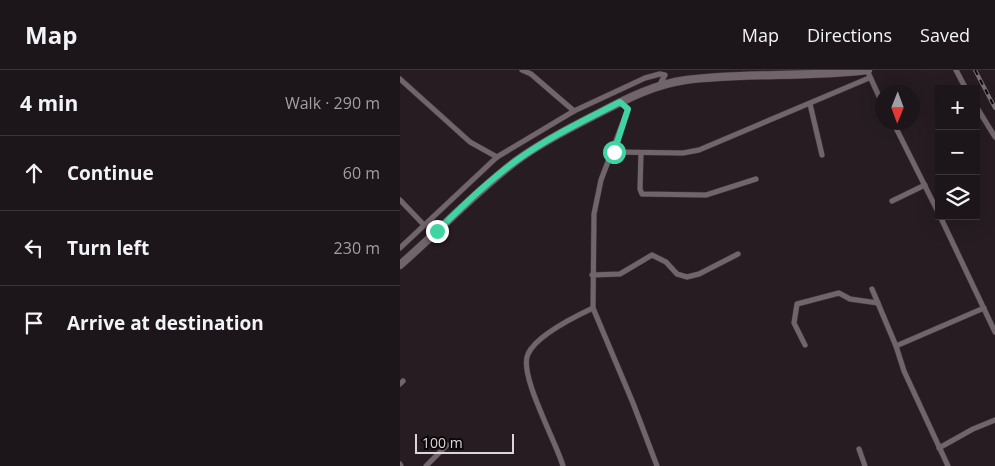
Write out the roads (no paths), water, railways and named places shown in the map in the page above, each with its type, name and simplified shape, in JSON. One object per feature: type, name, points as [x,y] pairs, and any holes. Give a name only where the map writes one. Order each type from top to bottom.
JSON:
[{"type":"main road","points":[[400,265],[471,198],[518,160],[564,130],[620,102],[659,86],[684,80],[726,76],[868,73]]},
{"type":"street","points":[[522,70],[532,74],[574,111]]},
{"type":"street","points":[[659,86],[670,70]]},
{"type":"street","points":[[956,70],[964,85]]},
{"type":"street","points":[[614,152],[683,153],[699,150],[810,104],[868,73],[875,88]]},
{"type":"street","points":[[400,248],[497,157],[574,111],[645,78],[660,74],[665,75]]},
{"type":"street","points":[[400,79],[470,142],[497,157]]},
{"type":"street","points":[[620,102],[628,109],[614,152],[601,180],[594,214],[593,308],[633,403],[656,466]]},
{"type":"street","points":[[810,104],[822,155]]},
{"type":"street","points":[[980,113],[995,137]]},
{"type":"street","points":[[896,130],[935,206]]},
{"type":"street","points":[[641,153],[640,189],[642,194],[706,195],[756,179]]},
{"type":"street","points":[[892,201],[925,184]]},
{"type":"street","points":[[400,200],[424,225]]},
{"type":"street","points":[[941,220],[995,332]]},
{"type":"street","points":[[592,275],[620,274],[652,255],[666,262],[677,274],[687,277],[699,274],[738,254]]},
{"type":"street","points":[[872,289],[896,346],[904,371],[948,466]]},
{"type":"street","points":[[805,345],[794,323],[797,304],[804,300],[839,294],[850,300],[878,303]]},
{"type":"street","points":[[563,466],[552,434],[536,399],[526,362],[528,353],[539,340],[576,316],[593,308]]},
{"type":"street","points":[[896,346],[984,308]]},
{"type":"street","points":[[940,448],[973,429],[995,420]]},
{"type":"street","points":[[426,466],[447,445]]},
{"type":"street","points":[[859,449],[865,466]]},
{"type":"railway","points":[[975,70],[995,108]]}]
